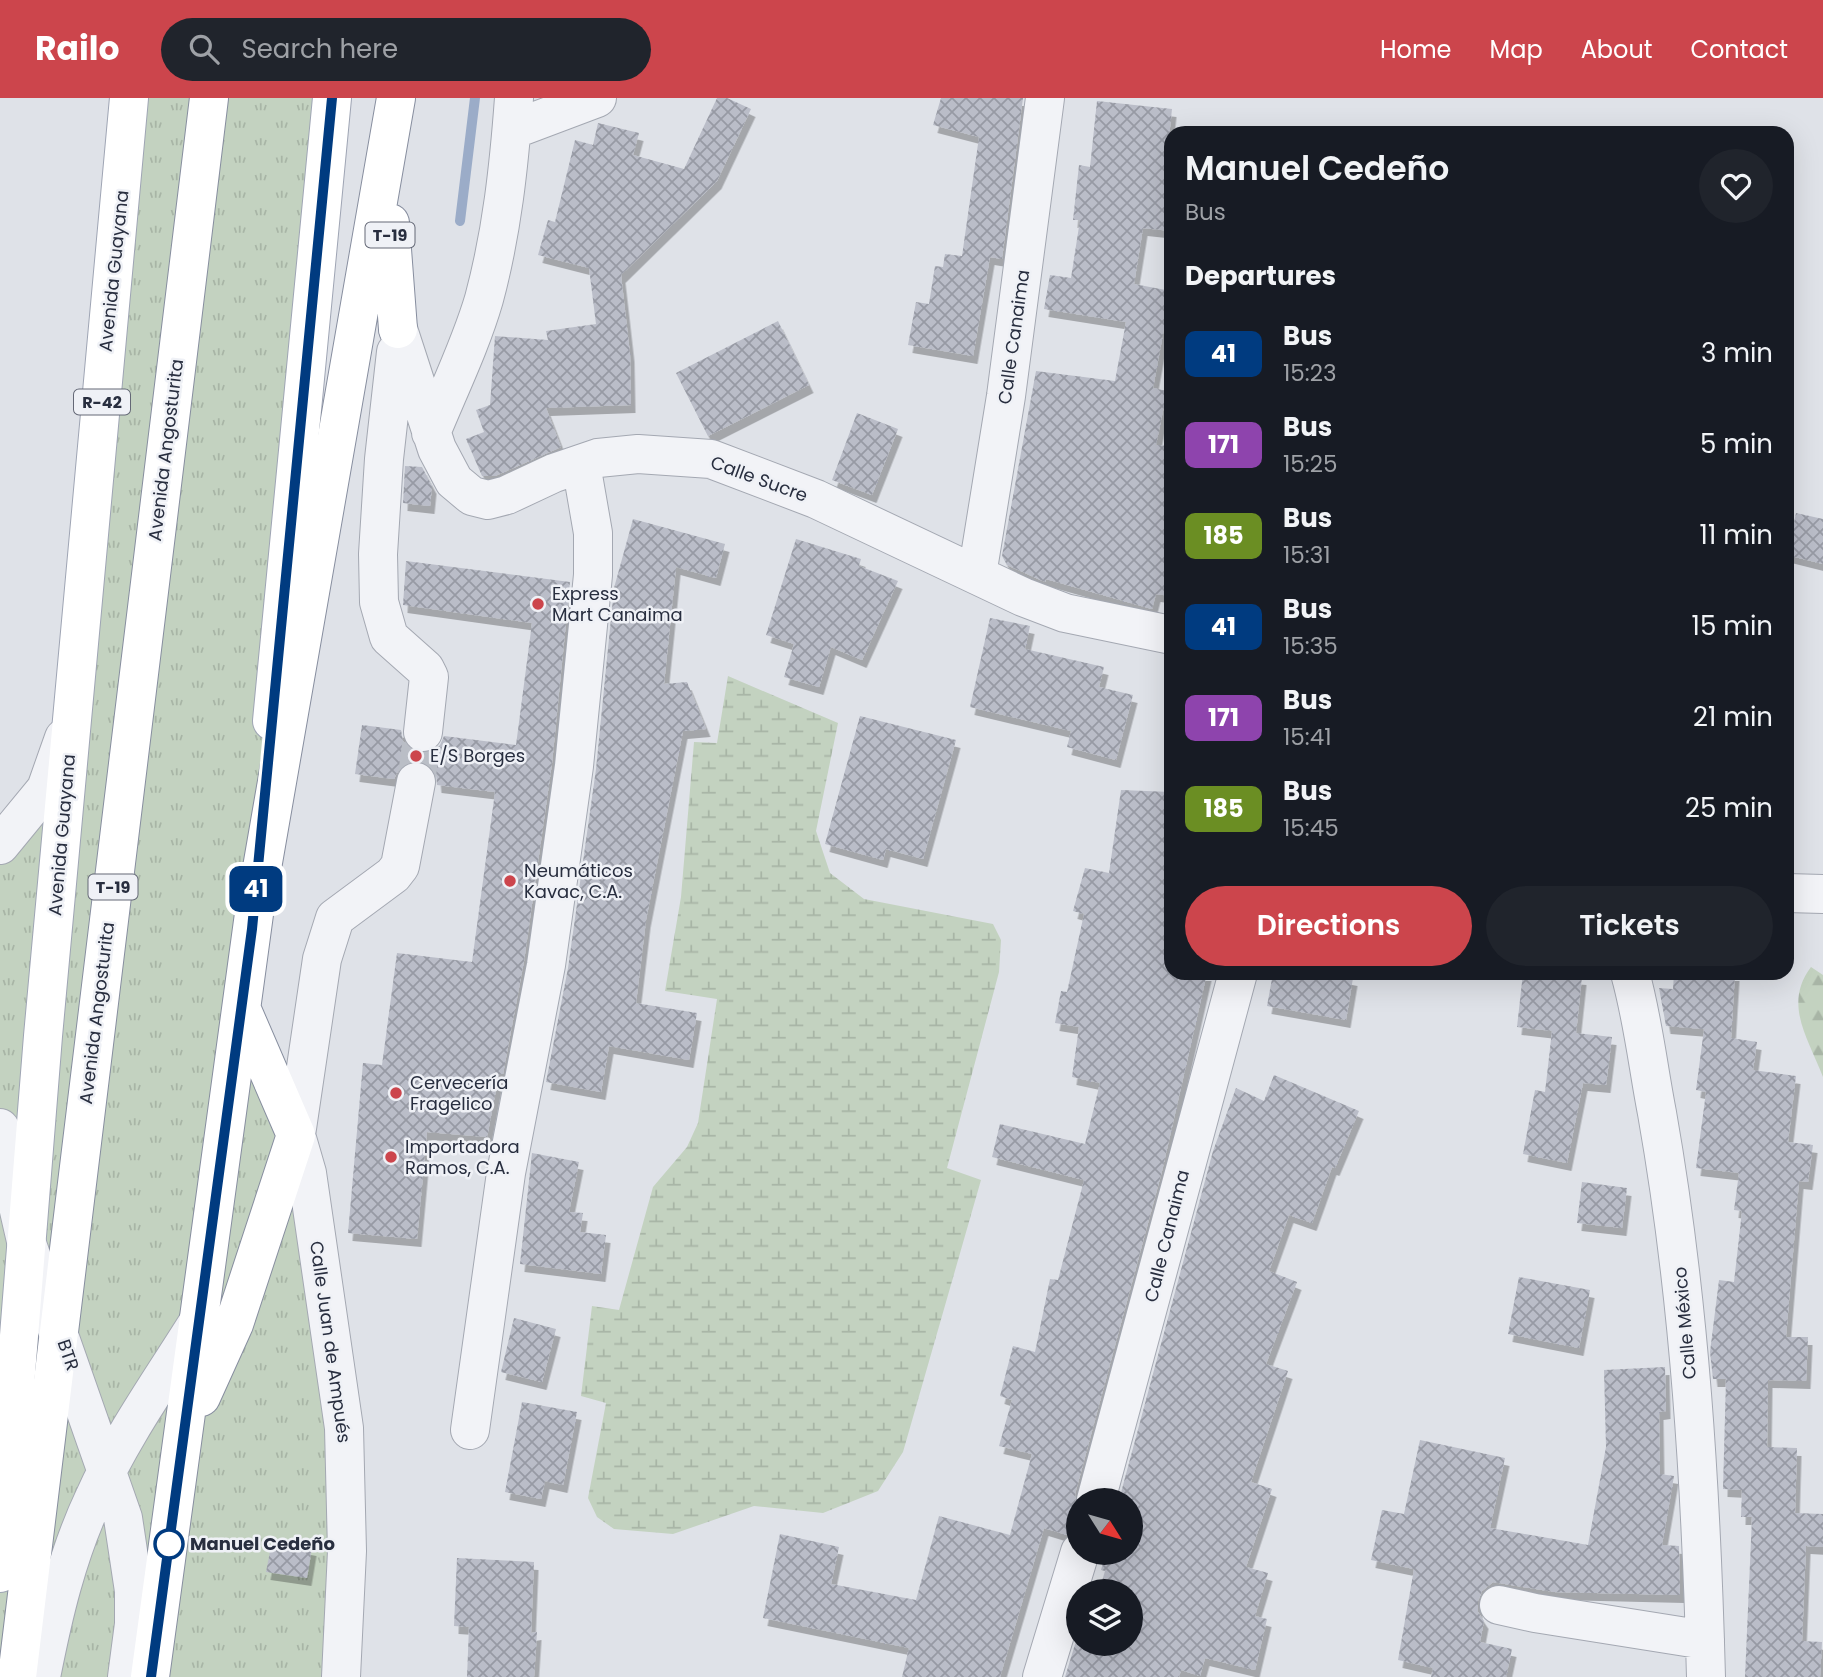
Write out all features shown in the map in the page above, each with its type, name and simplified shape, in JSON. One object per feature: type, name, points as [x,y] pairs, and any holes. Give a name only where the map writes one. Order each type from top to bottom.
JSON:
[{"type":"main road","name":"Avenida Guayana","points":[[0,1573],[26,1241],[129,98]]},
{"type":"main road","name":"Avenida Angosturita","points":[[17,1677],[209,98]]},
{"type":"main road","points":[[254,914],[332,98]]},
{"type":"main road","name":"T-19","points":[[150,1677],[254,914],[396,98]]},
{"type":"main road","name":"T-19","points":[[389,140],[390,247],[398,329]]},
{"type":"main road","points":[[185,1432],[234,1324],[296,1135],[242,1008]]},
{"type":"street","points":[[431,433],[483,301],[497,244],[509,174],[513,114],[597,98]]},
{"type":"street","name":"Calle Canaima","points":[[977,575],[1006,396],[1045,98]]},
{"type":"street","points":[[398,329],[384,459],[378,554],[379,602],[389,637],[425,669],[429,677],[423,732]]},
{"type":"street","name":"Calle Sucre","points":[[398,329],[431,433],[454,481],[472,496],[488,500],[581,464],[638,454],[711,459],[816,499],[1065,613],[1164,634]]},
{"type":"street","points":[[470,1430],[506,1172],[546,965],[574,766],[593,575],[593,533],[581,464]]},
{"type":"street","points":[[0,845],[46,789],[74,706]]},
{"type":"street","points":[[296,1135],[322,959],[335,918],[393,875],[400,866],[415,782]]},
{"type":"street","points":[[1794,893],[1823,894]]},
{"type":"street","name":"Calle Canaima","points":[[1099,1488],[1236,980]]},
{"type":"street","name":"Calle México","points":[[1631,980],[1669,1181],[1687,1317],[1702,1533],[1706,1677]]},
{"type":"street","name":"BTR","points":[[0,1128],[26,1241],[123,1518],[132,1568],[134,1624],[127,1677]]},
{"type":"street","name":"Calle Juan de Ampués","points":[[296,1135],[307,1172],[344,1428],[347,1551],[341,1677]]},
{"type":"street","points":[[41,1677],[54,1611],[71,1558],[108,1469],[200,1319]]},
{"type":"street","points":[[1042,1677],[1076,1565]]},
{"type":"street","points":[[1499,1605],[1705,1640]]},
{"type":"green space","points":[[129,98],[332,98],[242,1008],[314,1223],[341,1677],[0,1677],[0,845],[46,789]]},
{"type":"green space","points":[[728,676],[838,723],[816,831],[830,873],[864,899],[993,924],[1001,940],[999,972],[947,1168],[981,1180],[903,1452],[878,1491],[823,1513],[754,1506],[673,1534],[614,1529],[597,1517],[588,1498],[606,1403],[581,1396],[592,1306],[619,1310],[653,1187],[687,1147],[698,1123],[717,999],[665,991],[681,897],[694,742],[717,743]]},
{"type":"green space","points":[[1811,967],[1823,975],[1823,1077],[1805,1035],[1799,1008],[1799,994]]},
{"type":"building","points":[[717,98],[727,98],[751,109],[717,181],[621,275],[630,354],[631,405],[546,408],[561,447],[495,476],[482,476],[466,439],[484,432],[476,410],[490,405],[495,336],[548,340],[546,331],[596,324],[589,268],[538,255],[548,220],[555,222],[575,140],[593,145],[598,123],[639,133],[633,155],[684,169]]},
{"type":"building","points":[[941,98],[1023,98],[1002,259],[990,257],[973,356],[908,345],[916,302],[929,304],[935,266],[943,267],[945,254],[962,256],[979,137],[933,125]]},
{"type":"building","points":[[1097,101],[1172,109],[1170,126],[1164,126],[1164,230],[1143,228],[1134,284],[1164,290],[1164,329],[1153,388],[1164,390],[1164,406],[1156,445],[1164,446],[1164,595],[1156,594],[1152,609],[1046,579],[1045,582],[1007,565],[1002,556],[1036,371],[1115,381],[1126,322],[1044,309],[1050,275],[1071,278],[1080,220],[1073,220],[1079,165],[1090,167]]},
{"type":"building","points":[[778,321],[809,385],[708,436],[676,373]]},
{"type":"building","points":[[857,413],[898,429],[872,495],[832,480]]},
{"type":"building","points":[[405,466],[422,467],[432,486],[430,506],[403,503]]},
{"type":"building","points":[[1796,513],[1823,519],[1823,564],[1794,557]]},
{"type":"building","points":[[633,519],[725,544],[716,578],[676,567],[664,684],[687,682],[706,729],[683,731],[646,920],[636,1003],[697,1013],[689,1060],[609,1046],[601,1092],[546,1082],[568,968],[596,769],[614,588]]},
{"type":"building","points":[[796,539],[861,559],[859,566],[898,581],[862,660],[831,647],[819,687],[784,677],[794,644],[766,635]]},
{"type":"building","points":[[406,561],[570,582],[552,763],[524,961],[503,1074],[499,1074],[487,1137],[427,1132],[417,1239],[348,1233],[363,1063],[382,1065],[397,953],[472,962],[495,792],[437,785],[436,774],[431,766],[419,760],[409,761],[400,767],[394,779],[355,774],[362,725],[401,730],[403,741],[410,749],[420,754],[432,752],[440,745],[444,736],[516,745],[532,623],[403,605]]},
{"type":"building","points":[[990,618],[1030,626],[1025,649],[1104,667],[1099,687],[1133,695],[1116,760],[1067,747],[1071,731],[970,707]]},
{"type":"building","points":[[860,716],[956,740],[923,859],[886,849],[883,860],[825,844]]},
{"type":"building","points":[[1121,790],[1164,792],[1164,980],[1205,980],[1162,1171],[1077,1488],[1066,1488],[1066,1535],[1044,1528],[1000,1677],[902,1677],[909,1648],[763,1618],[780,1534],[839,1547],[831,1584],[916,1600],[939,1516],[1010,1535],[1032,1454],[999,1446],[1012,1400],[1000,1396],[1013,1346],[1035,1352],[1050,1279],[1058,1280],[1084,1180],[992,1157],[1000,1124],[1085,1144],[1100,1083],[1072,1077],[1079,1027],[1055,1023],[1061,991],[1067,992],[1084,914],[1073,911],[1085,868],[1109,873]]},
{"type":"building","points":[[1272,980],[1353,980],[1346,1020],[1267,1006]]},
{"type":"building","points":[[1522,980],[1582,980],[1576,1033],[1612,1037],[1606,1085],[1583,1083],[1567,1163],[1523,1154],[1535,1090],[1545,1092],[1552,1031],[1517,1027]]},
{"type":"building","points":[[1674,980],[1735,980],[1731,1038],[1757,1042],[1753,1070],[1796,1076],[1788,1142],[1813,1145],[1808,1182],[1799,1181],[1786,1337],[1808,1337],[1806,1381],[1768,1380],[1767,1447],[1797,1448],[1795,1513],[1823,1514],[1823,1547],[1806,1546],[1802,1641],[1822,1642],[1820,1677],[1745,1677],[1752,1517],[1741,1517],[1742,1490],[1723,1489],[1726,1379],[1713,1379],[1710,1352],[1719,1280],[1734,1282],[1742,1211],[1734,1210],[1739,1173],[1696,1168],[1706,1092],[1696,1090],[1704,1029],[1666,1026],[1659,988],[1673,989]]},
{"type":"building","points":[[1274,1075],[1359,1111],[1335,1168],[1332,1167],[1312,1223],[1289,1215],[1269,1271],[1297,1282],[1266,1364],[1288,1371],[1251,1482],[1272,1489],[1246,1567],[1268,1573],[1255,1616],[1267,1619],[1255,1670],[1205,1658],[1200,1676],[1181,1670],[1179,1677],[1065,1677],[1071,1656],[1143,1656],[1143,1579],[1103,1579],[1105,1571],[1101,1570],[1102,1565],[1143,1565],[1143,1488],[1122,1488],[1213,1151],[1236,1088],[1264,1101]]},
{"type":"building","points":[[532,1153],[579,1162],[569,1212],[583,1213],[580,1232],[606,1235],[601,1274],[520,1264]]},
{"type":"building","points":[[1582,1182],[1627,1188],[1622,1228],[1577,1223]]},
{"type":"building","points":[[1519,1277],[1590,1290],[1579,1348],[1508,1334]]},
{"type":"building","points":[[514,1318],[556,1329],[542,1382],[501,1372]]},
{"type":"building","points":[[1665,1367],[1666,1411],[1659,1412],[1660,1474],[1674,1476],[1662,1545],[1679,1546],[1680,1595],[1554,1592],[1493,1582],[1482,1591],[1478,1601],[1478,1612],[1484,1621],[1480,1642],[1512,1649],[1506,1677],[1431,1677],[1433,1668],[1398,1660],[1414,1569],[1371,1560],[1382,1510],[1404,1514],[1420,1440],[1505,1458],[1490,1528],[1588,1545],[1606,1447],[1604,1370]]},
{"type":"building","points":[[522,1402],[577,1412],[563,1485],[545,1481],[541,1499],[505,1492]]},
{"type":"building","points":[[272,1541],[312,1548],[307,1578],[266,1572]]},
{"type":"building","points":[[457,1558],[534,1562],[531,1633],[537,1632],[534,1677],[467,1677],[469,1627],[454,1626]]},
{"type":"waterway","points":[[460,221],[475,98]]},
{"type":"tunnel","points":[[416,782],[423,732]]},
{"type":"bus line","name":"41","points":[[151,1677],[252,929],[332,98]]},
{"type":"place","name":"Express Mart Canaima","points":[[538,604]]},
{"type":"place","name":"E/S Borges","points":[[416,756]]},
{"type":"place","name":"Neumáticos Kavac, C.A.","points":[[510,881]]},
{"type":"place","name":"Cervecería Fragelico","points":[[396,1093]]},
{"type":"place","name":"Importadora Ramos, C.A.","points":[[391,1157]]},
{"type":"place","name":"Manuel Cedeño","points":[[169,1544]]}]
